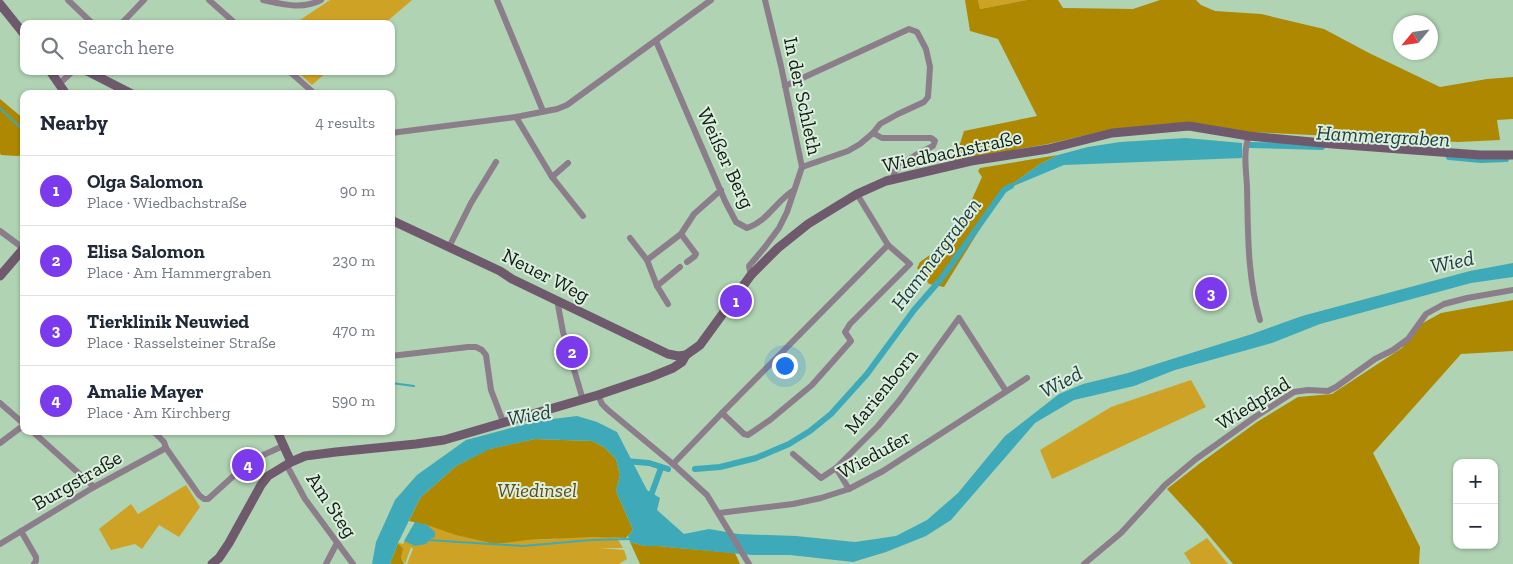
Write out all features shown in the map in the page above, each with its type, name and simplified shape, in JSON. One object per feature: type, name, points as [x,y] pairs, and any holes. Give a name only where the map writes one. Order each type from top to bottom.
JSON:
[{"type":"main road","points":[[0,4],[20,29]]},
{"type":"main road","points":[[53,75],[63,90]]},
{"type":"main road","points":[[95,75],[124,90]]},
{"type":"main road","name":"Wiedbachstraße","points":[[212,564],[219,558],[229,543],[261,485],[268,476],[288,463],[305,456],[444,440],[583,400],[663,372],[682,362],[686,355],[700,345],[752,275],[778,248],[808,224],[857,194],[886,181],[971,160],[1048,148],[1112,132],[1189,126],[1249,136],[1333,144],[1480,155],[1513,155]]},
{"type":"main road","name":"Neuer Weg","points":[[395,222],[668,354],[686,355]]},
{"type":"main road","points":[[0,276],[20,253]]},
{"type":"main road","points":[[279,435],[288,463]]},
{"type":"street","points":[[68,0],[88,20]]},
{"type":"street","points":[[125,20],[144,0]]},
{"type":"street","points":[[209,0],[232,20]]},
{"type":"street","points":[[263,0],[294,6],[321,0]]},
{"type":"street","points":[[497,0],[543,111]]},
{"type":"street","points":[[395,132],[516,117],[557,109],[567,105],[711,0]]},
{"type":"street","name":"In der Schleth","points":[[752,275],[749,266],[779,228],[787,212],[802,167],[765,0]]},
{"type":"street","points":[[785,86],[909,29],[917,32],[926,49],[930,67],[928,97],[924,102],[880,124],[860,144],[848,151],[802,167]]},
{"type":"street","name":"Weißer Berg","points":[[656,41],[736,222],[746,228],[752,227],[794,190]]},
{"type":"street","points":[[59,84],[69,75]]},
{"type":"street","points":[[294,75],[310,90]]},
{"type":"street","points":[[516,117],[552,177],[583,216]]},
{"type":"street","points":[[873,133],[882,138],[931,138],[934,141],[933,146],[908,159],[900,166],[894,172],[894,179]]},
{"type":"street","points":[[1249,136],[1246,142],[1246,162],[1250,268],[1260,320]]},
{"type":"street","points":[[449,247],[471,203],[496,162]]},
{"type":"street","points":[[552,177],[568,164]]},
{"type":"street","points":[[647,260],[681,234],[694,214],[721,190]]},
{"type":"street","points":[[722,413],[744,434],[748,435],[770,420],[812,385],[851,341],[845,332],[850,324],[910,264],[888,245],[857,194]]},
{"type":"street","points":[[0,231],[20,245]]},
{"type":"street","points":[[681,234],[696,254]]},
{"type":"street","points":[[630,238],[647,260],[657,286],[668,304]]},
{"type":"street","points":[[673,464],[888,245]]},
{"type":"street","points":[[687,262],[704,248]]},
{"type":"street","points":[[657,286],[680,266]]},
{"type":"street","name":"Wiedpfad","points":[[1084,564],[1125,529],[1165,485],[1255,417],[1294,392],[1336,388],[1375,359],[1393,350],[1408,339],[1426,314],[1444,304],[1513,290]]},
{"type":"street","points":[[560,302],[558,305],[563,332],[583,400]]},
{"type":"street","name":"Marienborn","points":[[792,454],[821,478],[836,468],[878,426],[899,401],[959,318],[1006,391]]},
{"type":"street","points":[[395,356],[468,347],[476,347],[482,350],[486,355],[491,390],[504,424]]},
{"type":"street","name":"Wiedufer","points":[[719,513],[793,504],[849,489],[883,471],[1027,378]]},
{"type":"street","points":[[598,395],[602,404],[608,410],[707,495],[750,564]]},
{"type":"street","points":[[0,403],[20,421]]},
{"type":"street","points":[[0,443],[20,428]]},
{"type":"street","points":[[36,435],[94,487]]},
{"type":"street","points":[[156,435],[199,495],[208,499],[239,471],[261,456],[283,446]]},
{"type":"street","name":"Burgstraße","points":[[0,544],[165,445]]},
{"type":"street","name":"Am Steg","points":[[288,463],[305,499],[353,564]]},
{"type":"street","points":[[836,468],[849,489]]},
{"type":"street","points":[[21,531],[36,557],[34,564]]},
{"type":"street","points":[[326,564],[338,544]]},
{"type":"shaded area","points":[[330,0],[412,0],[389,20],[300,20]]},
{"type":"shaded area","points":[[978,0],[1027,0],[980,9]]},
{"type":"shaded area","points":[[301,75],[323,75],[312,85]]},
{"type":"shaded area","points":[[1191,380],[1206,407],[1052,479],[1040,450],[1111,407]]},
{"type":"shaded area","points":[[186,485],[200,507],[179,537],[159,525],[142,549],[135,544],[111,550],[99,529],[131,504],[138,514]]},
{"type":"shaded area","points":[[563,505],[613,538],[617,538],[623,548],[600,548],[624,550],[627,559],[619,564],[407,564],[413,549],[411,547],[405,564],[401,557],[399,543],[403,544],[415,522],[527,540],[557,539]]},
{"type":"shaded area","points":[[1207,538],[1228,564],[1191,564],[1184,553]]},
{"type":"green space","points":[[965,0],[978,0],[980,9],[1027,0],[1058,0],[1063,8],[1133,9],[1160,0],[1196,0],[1201,5],[1215,11],[1261,14],[1324,29],[1440,87],[1487,79],[1513,77],[1513,119],[1497,120],[1500,140],[1458,142],[1249,132],[1189,122],[1112,129],[1048,144],[955,160],[964,131],[1037,116],[998,39],[970,31]]},
{"type":"green space","points":[[0,99],[20,116],[20,156],[1,155]]},
{"type":"green space","points":[[1058,155],[1040,164],[1004,190],[944,287],[929,284],[917,268],[920,262],[955,237],[982,177],[978,171],[980,168]]},
{"type":"green space","points":[[1513,300],[1513,351],[1461,354],[1373,453],[1420,547],[1419,564],[1233,564],[1167,489],[1257,422],[1298,397],[1332,394],[1402,348],[1423,323],[1441,313]]},
{"type":"green space","name":"Wiedinsel","points":[[535,439],[592,441],[604,447],[616,459],[620,475],[616,491],[633,530],[626,538],[592,537],[527,540],[495,544],[409,521],[420,498],[456,466],[489,449]]},
{"type":"green space","points":[[630,542],[645,546],[735,553],[740,564],[640,564]]},
{"type":"green space","points":[[398,543],[403,549],[401,557],[404,564],[390,564]]},
{"type":"water","name":"Hammergraben","points":[[1186,138],[1242,143],[1242,158],[1064,165],[1004,190],[1040,164],[1058,155],[1088,147],[1120,142]]},
{"type":"water","points":[[1513,263],[1513,277],[1471,283],[1320,324],[1272,343],[1175,370],[1134,386],[1074,400],[1035,423],[951,520],[926,536],[886,552],[853,562],[790,555],[752,555],[645,546],[630,542],[628,536],[633,530],[616,491],[620,475],[616,459],[604,447],[592,441],[535,439],[490,449],[456,466],[420,498],[390,564],[372,564],[376,542],[395,500],[417,475],[466,440],[537,421],[577,416],[597,422],[617,432],[647,490],[660,498],[657,510],[684,534],[709,529],[738,534],[796,536],[855,542],[896,536],[927,520],[958,493],[1005,436],[1059,394],[1083,384],[1128,373],[1252,334],[1302,316],[1470,271]]},
{"type":"water","points":[[415,522],[427,525],[435,532],[435,537],[426,544],[415,546],[404,541]]},
{"type":"waterway","points":[[0,108],[20,127]]},
{"type":"waterway","name":"Hammergraben","points":[[1250,145],[1322,147]]},
{"type":"waterway","name":"Hammergraben","points":[[1449,157],[1481,160],[1506,159]]},
{"type":"waterway","name":"Hammergraben","points":[[695,469],[720,467],[756,458],[789,444],[810,431],[831,414],[867,374],[914,310],[941,279],[1004,190],[1011,186]]},
{"type":"waterway","points":[[395,384],[414,386]]},
{"type":"waterway","name":"Hammergraben","points":[[625,461],[649,463],[668,469]]},
{"type":"waterway","points":[[650,498],[661,468]]},
{"type":"waterway","name":"Wied","points":[[428,540],[523,546],[591,540],[630,539]]},
{"type":"place","name":"Tierklinik Neuwied","points":[[1211,293]]},
{"type":"place","name":"Olga Salomon","points":[[736,301]]},
{"type":"place","name":"Elisa Salomon","points":[[572,352]]},
{"type":"place","name":"Amalie Mayer","points":[[248,465]]}]
